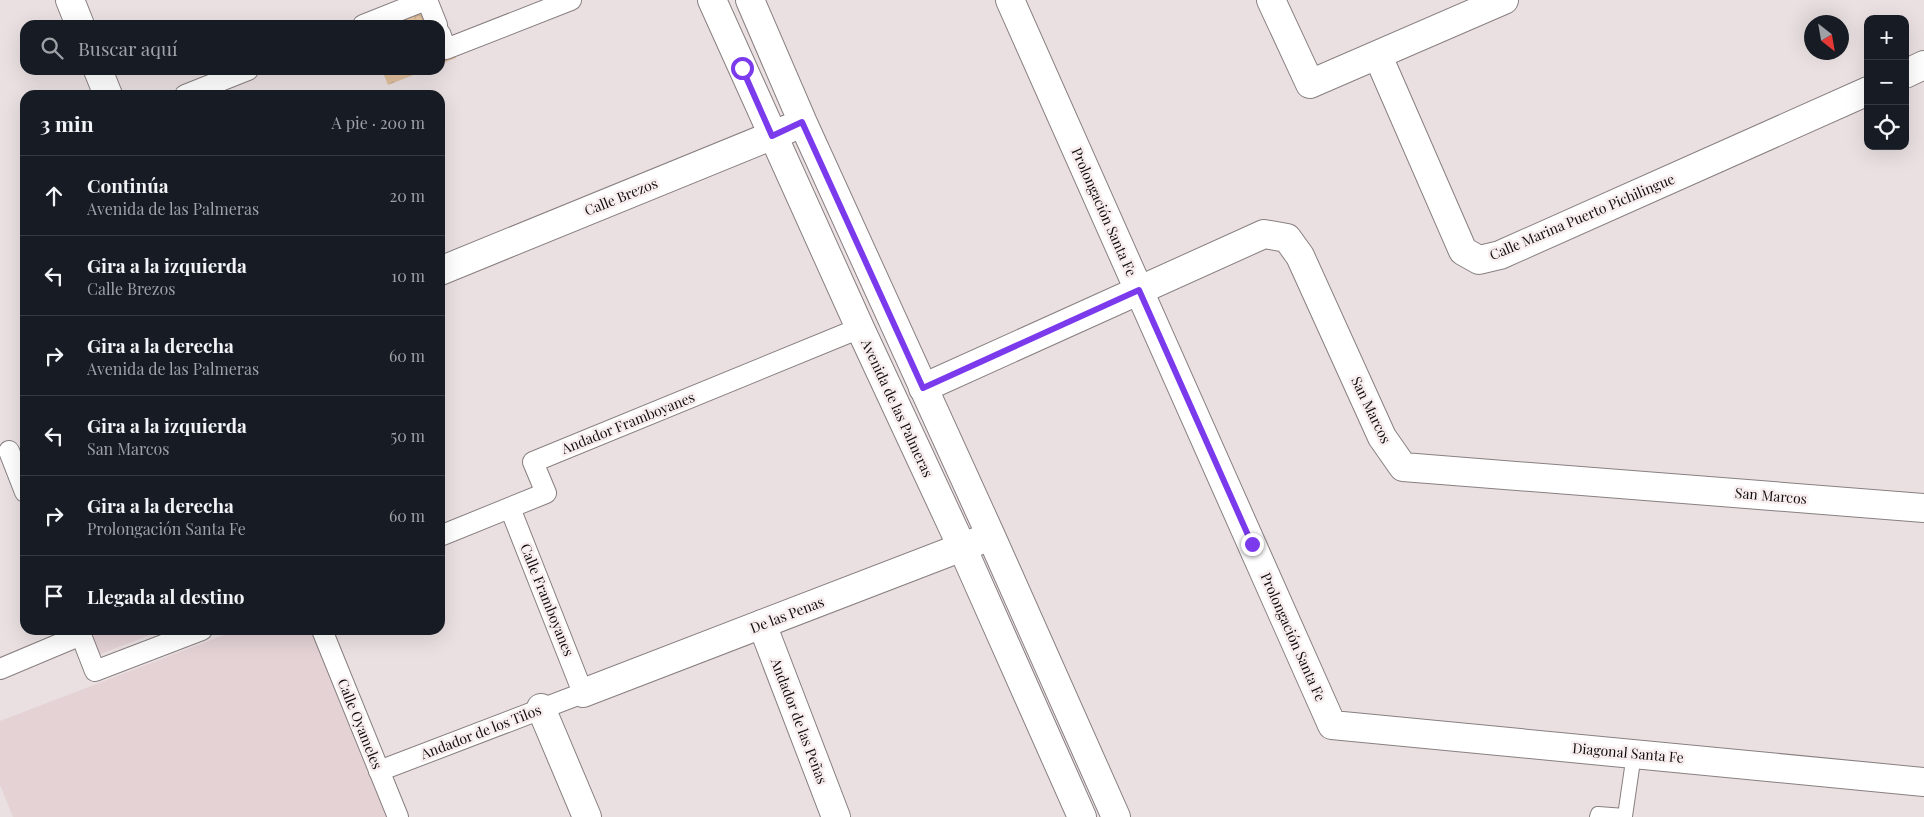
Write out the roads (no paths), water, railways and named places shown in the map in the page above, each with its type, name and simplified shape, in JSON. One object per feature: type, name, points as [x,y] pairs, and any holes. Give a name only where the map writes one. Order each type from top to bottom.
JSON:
[{"type":"street","points":[[70,0],[78,20]]},
{"type":"street","points":[[376,20],[427,0],[435,20]]},
{"type":"street","points":[[445,46],[446,49],[571,0]]},
{"type":"street","name":"Avenida de las Palmeras","points":[[712,0],[772,136],[962,547],[1082,817]]},
{"type":"street","points":[[750,0],[802,122],[991,536],[1116,817]]},
{"type":"street","name":"Prolongación Santa Fe","points":[[1010,0],[1332,725]]},
{"type":"street","points":[[1271,0],[1310,84],[1504,0]]},
{"type":"street","name":"Calle Marina Puerto Pichilingue","points":[[1378,56],[1463,250],[1479,260],[1500,255],[1864,93]]},
{"type":"street","points":[[1909,72],[1924,66]]},
{"type":"street","points":[[100,75],[106,90]]},
{"type":"street","points":[[198,90],[235,75]]},
{"type":"street","name":"Calle Brezos","points":[[445,269],[772,136],[802,122]]},
{"type":"street","name":"San Marcos","points":[[923,388],[1264,234],[1287,238],[1300,256],[1382,437],[1403,466],[1924,508]]},
{"type":"street","name":"Andador Framboyanes","points":[[445,534],[546,493],[533,462],[860,328]]},
{"type":"street","points":[[11,451],[20,477]]},
{"type":"street","name":"Calle Framboyanes","points":[[510,508],[583,693]]},
{"type":"street","name":"De las Penas","points":[[583,693],[991,536]]},
{"type":"street","name":"Andador de las Peñas","points":[[762,624],[836,817]]},
{"type":"street","points":[[0,669],[76,635]]},
{"type":"street","points":[[81,635],[94,671],[189,635]]},
{"type":"street","name":"Calle Oyameles","points":[[324,635],[398,817]]},
{"type":"street","name":"Andador de los Tilos","points":[[379,771],[583,693]]},
{"type":"street","points":[[541,708],[587,817]]},
{"type":"street","name":"Diagonal Santa Fe","points":[[1332,725],[1924,782]]},
{"type":"lane","points":[[1597,817],[1598,814],[1629,817],[1634,754]]}]
